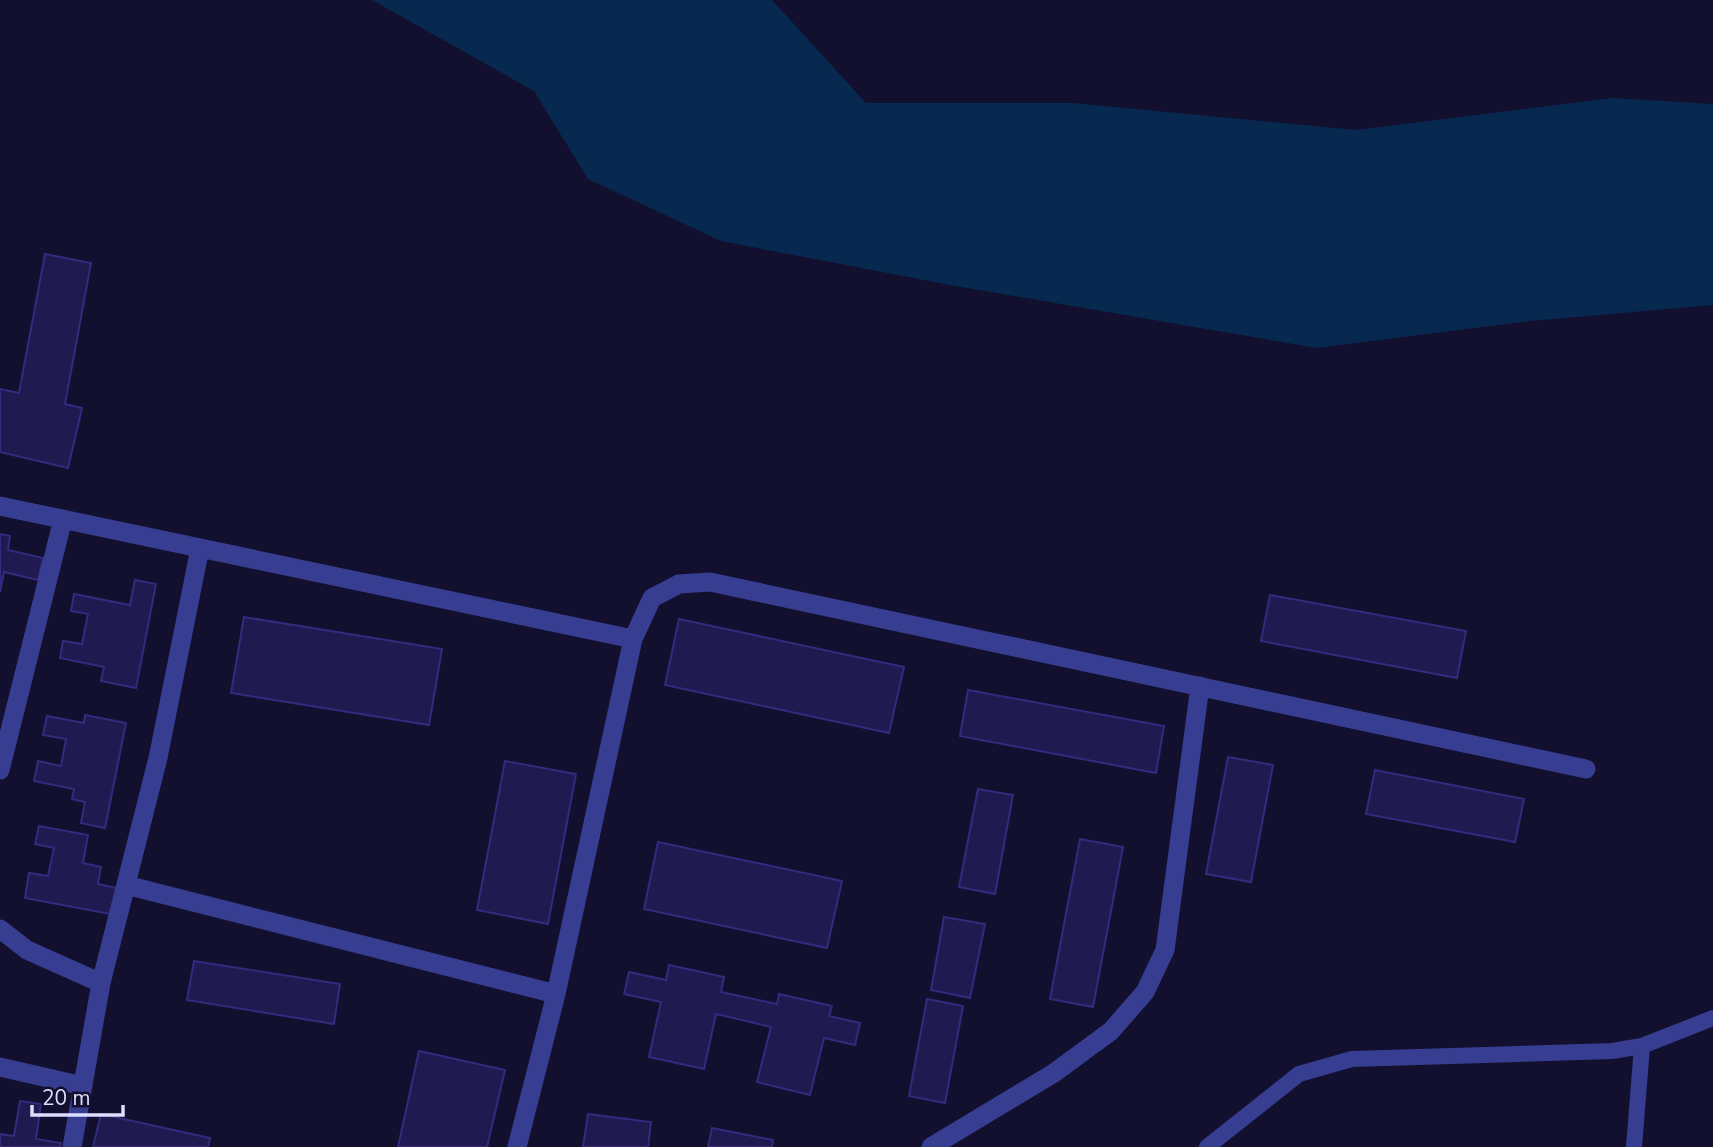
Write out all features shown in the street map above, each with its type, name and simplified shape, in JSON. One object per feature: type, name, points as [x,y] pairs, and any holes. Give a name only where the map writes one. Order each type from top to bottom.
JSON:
[{"type":"street","points":[[0,506],[633,639]]},
{"type":"street","points":[[0,770],[63,519]]},
{"type":"street","points":[[72,1147],[101,983],[158,758],[200,548]]},
{"type":"street","points":[[517,1147],[556,995],[633,639],[652,598],[679,584],[710,582],[1586,769]]},
{"type":"street","points":[[931,1147],[1054,1073],[1111,1031],[1145,992],[1165,950],[1200,686]]},
{"type":"street","points":[[126,885],[556,995]]},
{"type":"street","points":[[0,929],[27,950],[101,983]]},
{"type":"street","points":[[0,1067],[83,1086]]},
{"type":"lane","points":[[1207,1147],[1299,1074],[1322,1066],[1352,1059],[1612,1051],[1642,1046],[1713,1018]]},
{"type":"lane","points":[[1634,1147],[1642,1046]]},
{"type":"water","points":[[372,0],[772,0],[866,103],[1072,103],[1356,130],[1612,98],[1713,104],[1713,305],[1530,321],[1317,348],[950,285],[721,241],[588,179],[534,91]]},
{"type":"building","points":[[45,254],[91,263],[65,404],[82,408],[68,468],[0,452],[0,389],[19,393]]},
{"type":"building","points":[[0,534],[10,536],[8,550],[43,558],[38,580],[4,572],[0,592]]},
{"type":"building","points":[[135,580],[156,584],[136,688],[101,681],[104,667],[60,658],[63,641],[82,644],[88,614],[71,611],[74,594],[130,605]]},
{"type":"building","points":[[1270,595],[1466,631],[1457,678],[1261,641]]},
{"type":"building","points":[[244,617],[442,649],[429,725],[231,693]]},
{"type":"building","points":[[679,619],[904,667],[889,733],[665,685]]},
{"type":"building","points":[[968,690],[1164,726],[1156,773],[960,736]]},
{"type":"building","points":[[85,715],[126,723],[105,828],[81,823],[85,802],[72,799],[74,789],[34,781],[38,761],[61,766],[66,739],[43,735],[47,716],[84,723]]},
{"type":"building","points":[[1228,757],[1273,765],[1251,882],[1206,874]]},
{"type":"building","points":[[505,761],[576,774],[548,924],[477,910]]},
{"type":"building","points":[[1375,770],[1524,799],[1515,842],[1366,814]]},
{"type":"building","points":[[978,789],[1013,795],[995,894],[959,887]]},
{"type":"building","points":[[39,826],[88,835],[83,863],[101,867],[98,884],[121,889],[116,915],[25,898],[29,873],[48,876],[54,848],[35,844]]},
{"type":"building","points":[[1080,839],[1123,847],[1093,1007],[1050,999]]},
{"type":"building","points":[[658,842],[842,881],[827,948],[644,909]]},
{"type":"building","points":[[944,917],[985,924],[970,998],[931,990]]},
{"type":"building","points":[[194,961],[340,984],[334,1024],[187,1000]]},
{"type":"building","points":[[669,965],[724,977],[721,992],[777,1004],[779,994],[832,1006],[829,1016],[860,1023],[855,1045],[824,1038],[810,1095],[757,1082],[771,1027],[716,1014],[704,1069],[649,1057],[661,1002],[624,994],[629,972],[666,980]]},
{"type":"building","points":[[927,999],[963,1006],[945,1103],[909,1096]]},
{"type":"building","points":[[419,1051],[505,1070],[487,1147],[398,1147]]},
{"type":"building","points":[[20,1101],[41,1104],[36,1139],[61,1143],[60,1147],[0,1147],[0,1134],[14,1136]]},
{"type":"building","points":[[101,1114],[210,1138],[208,1147],[93,1147]]},
{"type":"building","points":[[588,1114],[651,1122],[648,1147],[583,1147]]},
{"type":"building","points":[[712,1128],[773,1140],[772,1147],[708,1147]]}]
